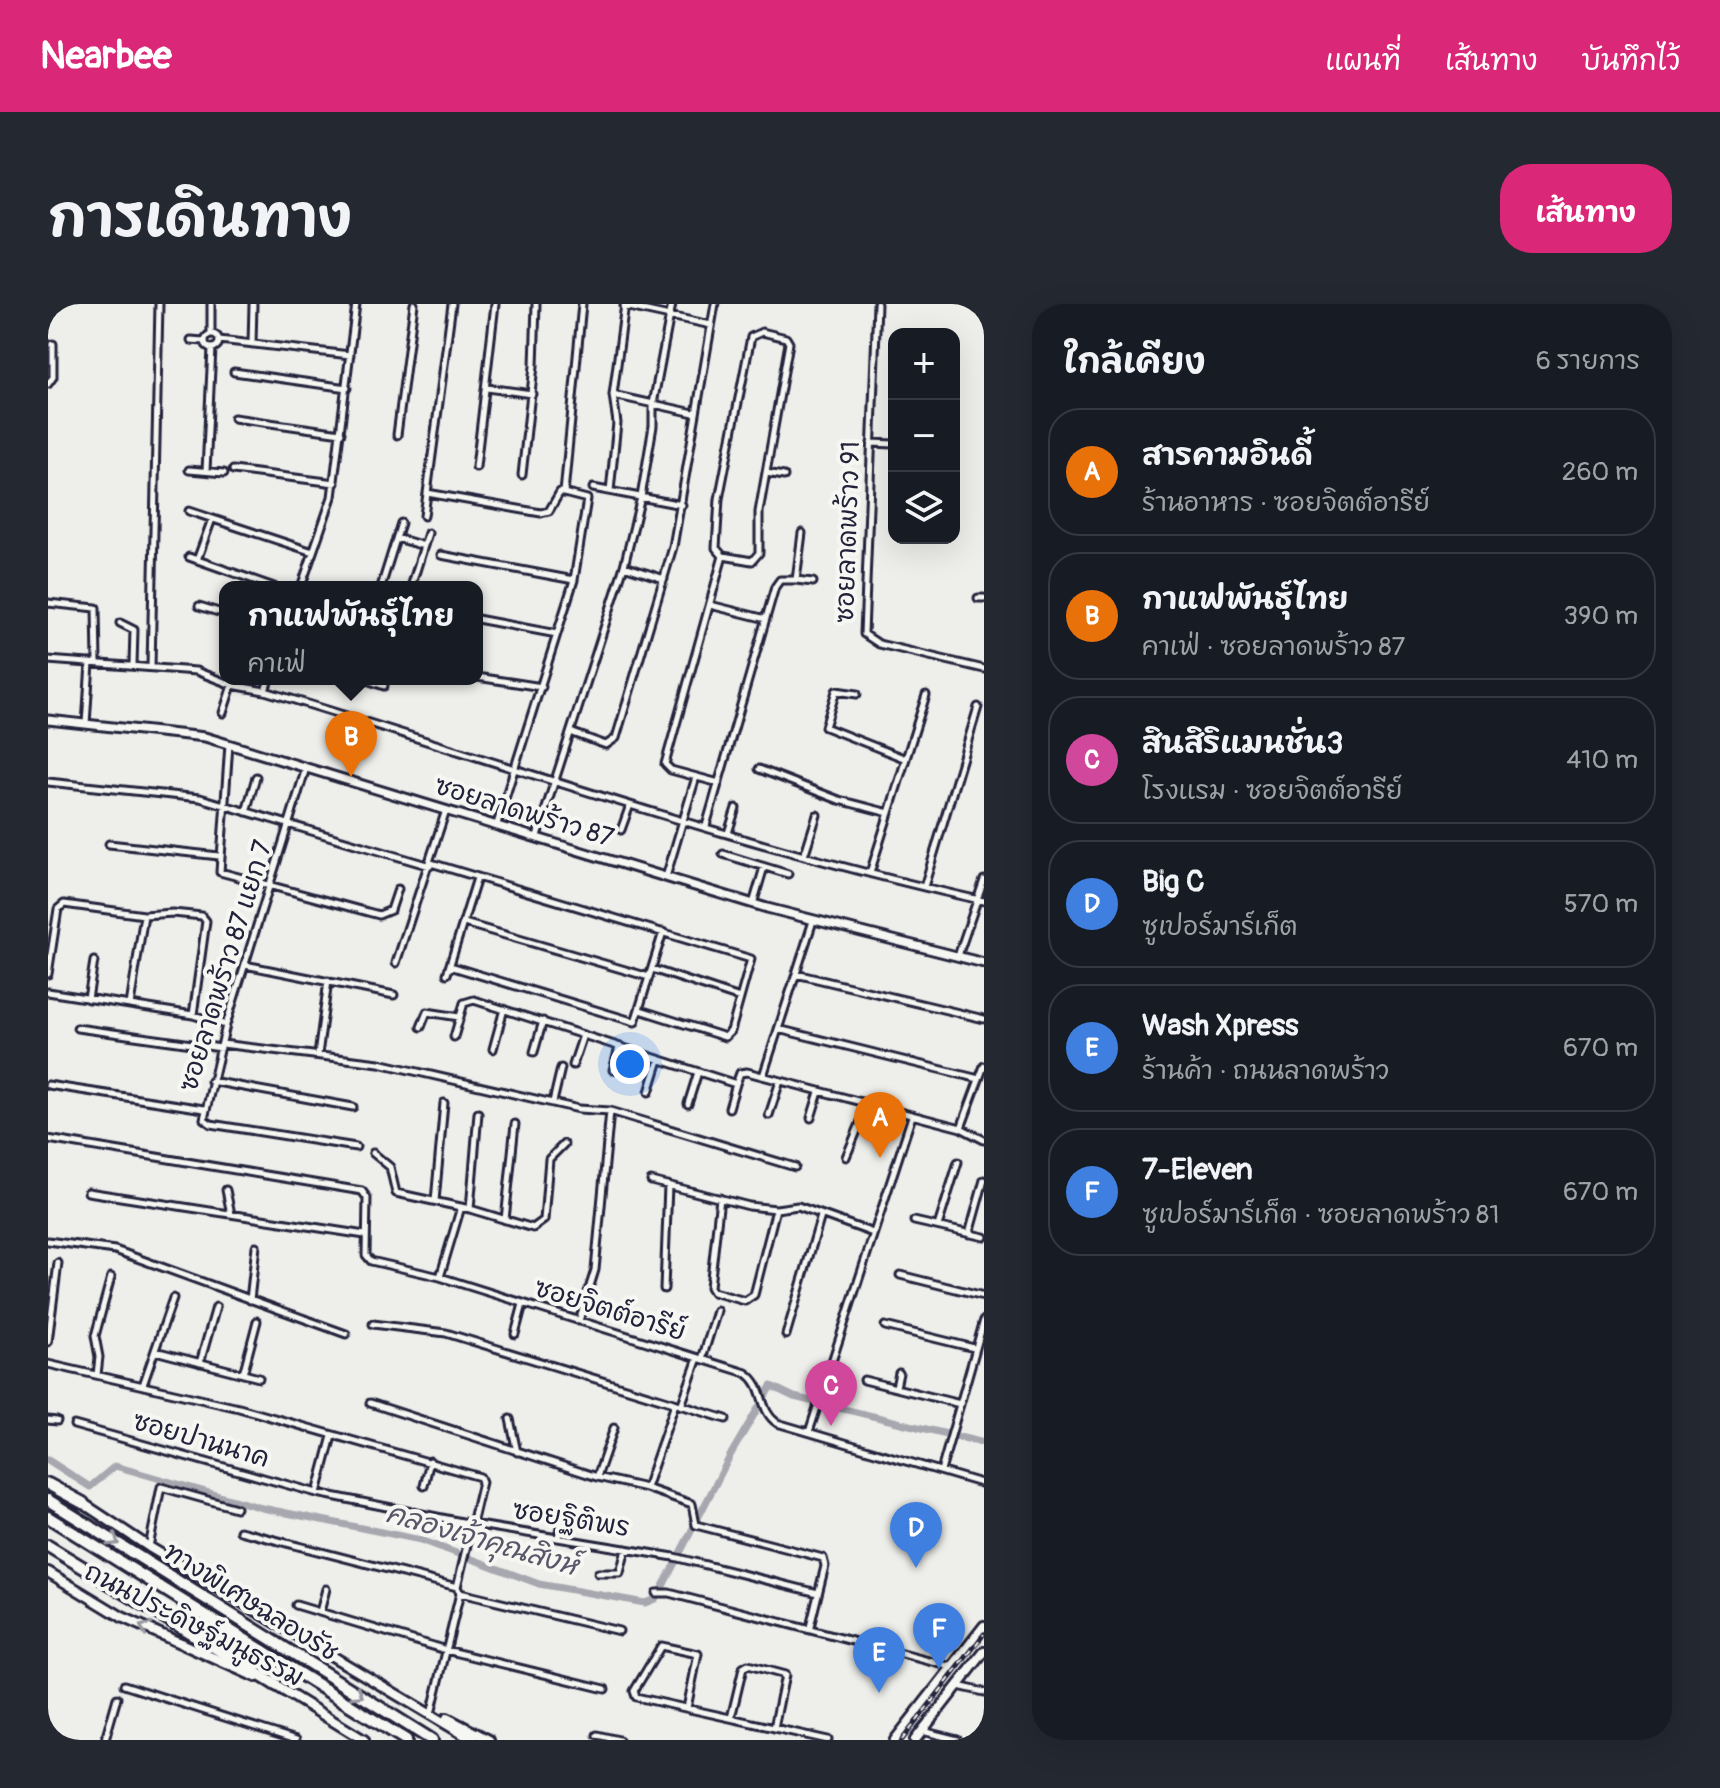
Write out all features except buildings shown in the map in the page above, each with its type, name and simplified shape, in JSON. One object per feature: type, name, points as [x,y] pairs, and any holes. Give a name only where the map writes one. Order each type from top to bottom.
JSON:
[{"type":"highway","points":[[48,1484],[83,1503]]},
{"type":"highway","name":"ทางพิเศษฉลองรัช","points":[[48,1500],[432,1740]]},
{"type":"highway","name":"ทางพิเศษฉลองรัช","points":[[48,1517],[406,1740]]},
{"type":"highway","points":[[48,1546],[276,1685]]},
{"type":"main road","name":"ถนนประดิษฐ์มนูธรรม","points":[[48,1478],[149,1547],[473,1740]]},
{"type":"main road","name":"ถนนประดิษฐ์มนูธรรม","points":[[48,1572],[136,1624],[276,1685],[364,1740]]},
{"type":"main road","points":[[895,1740],[984,1626]]},
{"type":"main road","points":[[915,1740],[984,1652]]},
{"type":"main road","points":[[410,1701],[489,1740]]},
{"type":"street","points":[[151,667],[159,304]]},
{"type":"street","points":[[204,341],[211,334],[211,304]]},
{"type":"street","points":[[252,344],[253,304]]},
{"type":"street","points":[[303,581],[335,483],[356,304]]},
{"type":"street","points":[[397,435],[414,304]]},
{"type":"street","points":[[424,516],[452,304]]},
{"type":"street","points":[[476,467],[495,304]]},
{"type":"street","points":[[522,475],[532,394],[536,304]]},
{"type":"street","points":[[564,493],[582,304]]},
{"type":"street","points":[[537,836],[573,733],[624,566],[641,497],[653,426],[653,404],[672,304]]},
{"type":"street","points":[[573,733],[606,745],[615,741],[664,579],[682,505],[694,413],[715,304]]},
{"type":"street","name":"ซอยลาดพร้าว 91","points":[[877,304],[865,638],[984,669]]},
{"type":"street","points":[[610,491],[617,423],[613,395],[625,305],[711,325]]},
{"type":"street","points":[[757,332],[786,338],[789,343],[766,473],[757,525],[756,559],[723,556],[716,548],[719,499],[751,337],[757,332]]},
{"type":"street","points":[[211,334],[219,340],[350,355]]},
{"type":"street","points":[[191,340],[204,341],[212,348]]},
{"type":"street","points":[[206,471],[212,348],[219,340]]},
{"type":"street","points":[[48,384],[53,377],[53,344]]},
{"type":"street","points":[[234,372],[347,388]]},
{"type":"street","points":[[487,388],[532,394]]},
{"type":"street","points":[[613,395],[694,413]]},
{"type":"street","points":[[234,418],[341,433]]},
{"type":"street","points":[[871,443],[888,444]]},
{"type":"street","points":[[189,470],[224,473]]},
{"type":"street","points":[[233,470],[335,483]]},
{"type":"street","points":[[766,473],[784,476]]},
{"type":"street","points":[[593,488],[682,505]]},
{"type":"street","points":[[427,493],[546,513],[556,494],[587,499],[574,580],[497,824]]},
{"type":"street","points":[[189,511],[313,552]]},
{"type":"street","points":[[197,560],[212,519]]},
{"type":"street","points":[[383,581],[401,523]]},
{"type":"street","points":[[413,581],[428,533]]},
{"type":"street","points":[[796,580],[802,533]]},
{"type":"street","points":[[397,538],[424,546]]},
{"type":"street","points":[[441,555],[574,580]]},
{"type":"street","points":[[719,783],[671,770],[665,764],[723,556]]},
{"type":"street","points":[[189,557],[257,581]]},
{"type":"street","points":[[624,566],[664,579]]},
{"type":"street","points":[[706,826],[777,583],[796,580],[813,582]]},
{"type":"street","points":[[48,603],[96,608],[94,663],[86,724]]},
{"type":"street","points":[[710,605],[766,619]]},
{"type":"street","points":[[199,606],[219,612]]},
{"type":"street","points":[[483,620],[557,634]]},
{"type":"street","points":[[120,623],[134,630],[133,665]]},
{"type":"street","points":[[48,660],[205,673],[219,679]]},
{"type":"street","points":[[483,678],[542,687]]},
{"type":"street","points":[[223,713],[232,685],[265,691],[630,805],[804,856],[981,901]]},
{"type":"street","points":[[265,691],[267,685]]},
{"type":"street","points":[[857,694],[836,691],[825,727],[906,759]]},
{"type":"street","points":[[870,873],[926,695]]},
{"type":"street","points":[[924,887],[978,707]]},
{"type":"street","name":"ซอยลาดพร้าว 87","points":[[48,720],[195,736],[229,744],[753,904],[984,963]]},
{"type":"street","points":[[229,744],[219,856],[219,869],[224,874],[271,883],[379,915],[391,910],[398,889]]},
{"type":"street","name":"ซอยลาดพร้าว 87 แยก 7","points":[[307,767],[226,1025],[204,1109],[207,1123],[356,1147]]},
{"type":"street","points":[[759,769],[839,800],[889,813]]},
{"type":"street","points":[[246,812],[256,777]]},
{"type":"street","points":[[665,878],[696,777]]},
{"type":"street","points":[[48,782],[223,803],[751,959],[731,1031],[725,1037],[640,1010]]},
{"type":"street","points":[[621,830],[630,805]]},
{"type":"street","points":[[728,833],[736,808]]},
{"type":"street","points":[[396,963],[447,809]]},
{"type":"street","points":[[804,856],[817,815]]},
{"type":"street","points":[[109,844],[219,856]]},
{"type":"street","points":[[723,854],[788,874]]},
{"type":"street","points":[[753,904],[764,867]]},
{"type":"street","points":[[447,974],[477,878]]},
{"type":"street","points":[[958,956],[981,901],[984,880]]},
{"type":"street","points":[[48,974],[60,905],[144,915],[173,913],[205,918],[193,1015]]},
{"type":"street","points":[[130,1005],[144,915]]},
{"type":"street","points":[[763,1076],[813,921]]},
{"type":"street","points":[[464,923],[649,977]]},
{"type":"street","points":[[450,966],[635,1022],[663,932]]},
{"type":"street","points":[[88,999],[94,961]]},
{"type":"street","points":[[245,965],[394,995]]},
{"type":"street","points":[[652,969],[740,998]]},
{"type":"street","points":[[796,974],[984,1019]]},
{"type":"street","points":[[318,1055],[329,980]]},
{"type":"street","points":[[48,992],[193,1015],[226,1025]]},
{"type":"street","points":[[454,1037],[464,1003],[469,999],[736,1084]]},
{"type":"street","points":[[493,1049],[504,1009]]},
{"type":"street","points":[[421,1027],[427,1012],[459,1017]]},
{"type":"street","points":[[534,1052],[543,1021]]},
{"type":"street","points":[[77,1028],[318,1055],[415,1070],[553,1102],[610,1111],[795,1167]]},
{"type":"street","points":[[778,1029],[979,1079]]},
{"type":"street","points":[[573,1065],[583,1035]]},
{"type":"street","points":[[613,1070],[619,1047]]},
{"type":"street","points":[[649,1092],[659,1060]]},
{"type":"street","points":[[961,1128],[984,1066]]},
{"type":"street","points":[[553,1102],[561,1068]]},
{"type":"street","points":[[688,1104],[698,1072]]},
{"type":"street","points":[[729,1108],[742,1072],[961,1128],[984,1140]]},
{"type":"street","points":[[211,1081],[353,1107]]},
{"type":"street","points":[[769,1115],[780,1081]]},
{"type":"street","points":[[48,1085],[204,1109]]},
{"type":"street","points":[[811,1118],[819,1092]]},
{"type":"street","points":[[435,1201],[444,1103]]},
{"type":"street","points":[[846,1157],[868,1105]]},
{"type":"street","points":[[579,1321],[595,1270],[610,1111]]},
{"type":"street","points":[[470,1209],[478,1113]]},
{"type":"street","points":[[809,1432],[912,1116]]},
{"type":"street","points":[[505,1220],[515,1124]]},
{"type":"street","points":[[48,1139],[362,1191],[367,1198],[365,1235],[88,1192]]},
{"type":"street","points":[[373,1153],[390,1167],[396,1193],[470,1209],[533,1228],[541,1225],[549,1159],[564,1144]]},
{"type":"street","points":[[938,1226],[958,1162]]},
{"type":"street","points":[[969,1234],[984,1180]]},
{"type":"street","points":[[651,1181],[776,1209],[798,1206],[873,1233]]},
{"type":"street","points":[[664,1289],[668,1185]]},
{"type":"street","points":[[226,1190],[231,1214]]},
{"type":"street","points":[[720,1198],[710,1287],[713,1292],[745,1301],[754,1295],[776,1209]]},
{"type":"street","points":[[440,1277],[461,1207]]},
{"type":"street","points":[[786,1335],[821,1216]]},
{"type":"street","points":[[914,1221],[984,1237]]},
{"type":"street","name":"ซอยจิตต์อารีย์","points":[[365,1235],[366,1255],[371,1261],[440,1277],[746,1373],[757,1381],[763,1403],[773,1420],[984,1484]]},
{"type":"street","points":[[48,1241],[115,1250],[346,1334]]},
{"type":"street","points":[[250,1300],[256,1246]]},
{"type":"street","points":[[48,1342],[52,1286],[58,1263]]},
{"type":"street","points":[[900,1275],[984,1296]]},
{"type":"street","points":[[97,1375],[99,1357],[95,1336],[111,1277]]},
{"type":"street","points":[[143,1385],[173,1298]]},
{"type":"street","points":[[515,1334],[523,1304]]},
{"type":"street","points":[[200,1363],[216,1307]]},
{"type":"street","name":"ซอยฐิติพร","points":[[646,1488],[717,1311]]},
{"type":"street","points":[[941,1471],[984,1320]]},
{"type":"street","points":[[243,1374],[257,1321]]},
{"type":"street","points":[[373,1324],[446,1333],[726,1419]]},
{"type":"street","points":[[885,1326],[974,1348]]},
{"type":"street","points":[[155,1351],[259,1378]]},
{"type":"street","points":[[48,1364],[143,1385],[455,1467],[482,1479],[432,1710]]},
{"type":"street","points":[[896,1387],[899,1373]]},
{"type":"street","points":[[864,1380],[960,1404]]},
{"type":"street","name":"ซอยฐิติพร","points":[[370,1403],[597,1477],[646,1488],[692,1504],[695,1522],[823,1558],[825,1566],[810,1627]]},
{"type":"street","points":[[510,1419],[517,1452]]},
{"type":"street","points":[[48,1420],[57,1421]]},
{"type":"street","name":"ซอยปานนาค","points":[[74,1425],[317,1493]]},
{"type":"street","points":[[597,1477],[614,1428]]},
{"type":"street","points":[[317,1493],[332,1436]]},
{"type":"street","points":[[424,1486],[430,1461]]},
{"type":"street","name":"ซอยปานนาค","points":[[149,1547],[161,1487],[236,1508]]},
{"type":"street","name":"ซอยฐิติพร","points":[[317,1493],[472,1524],[677,1557],[818,1593]]},
{"type":"street","points":[[558,1537],[564,1511]]},
{"type":"street","points":[[240,1531],[619,1631]]},
{"type":"street","points":[[598,1573],[620,1573],[626,1549]]},
{"type":"street","points":[[320,1612],[326,1589]]},
{"type":"street","points":[[659,1593],[810,1627],[952,1667]]},
{"type":"street","points":[[296,1605],[446,1650],[605,1689]]},
{"type":"street","points":[[687,1708],[698,1654],[660,1647],[634,1691],[636,1697],[828,1740]]},
{"type":"street","points":[[731,1718],[743,1668],[748,1665],[785,1675],[774,1728]]},
{"type":"street","points":[[124,1685],[296,1740]]},
{"type":"street","points":[[958,1686],[984,1692]]},
{"type":"street","points":[[105,1740],[117,1698]]},
{"type":"street","points":[[922,1731],[958,1740]]},
{"type":"street","points":[[597,1735],[619,1740]]},
{"type":"waterway","name":"คลองเจ้าคุณสิงห์","points":[[48,1460],[90,1487],[115,1466],[262,1508],[421,1540],[539,1584],[645,1603],[655,1599],[662,1588],[731,1454],[771,1386],[794,1397],[984,1443]]},
{"type":"railway","points":[[902,1740],[984,1634]]},
{"type":"place","name":"กาแฟพันธ์ุไทย","points":[[351,777]]},
{"type":"place","name":"สารคามอินดี้","points":[[880,1158]]},
{"type":"place","name":"สินสิริแมนชั่น3","points":[[831,1426]]},
{"type":"place","name":"Big C","points":[[916,1568]]},
{"type":"place","name":"7-Eleven","points":[[939,1669]]},
{"type":"place","name":"Wash Xpress","points":[[879,1693]]}]
